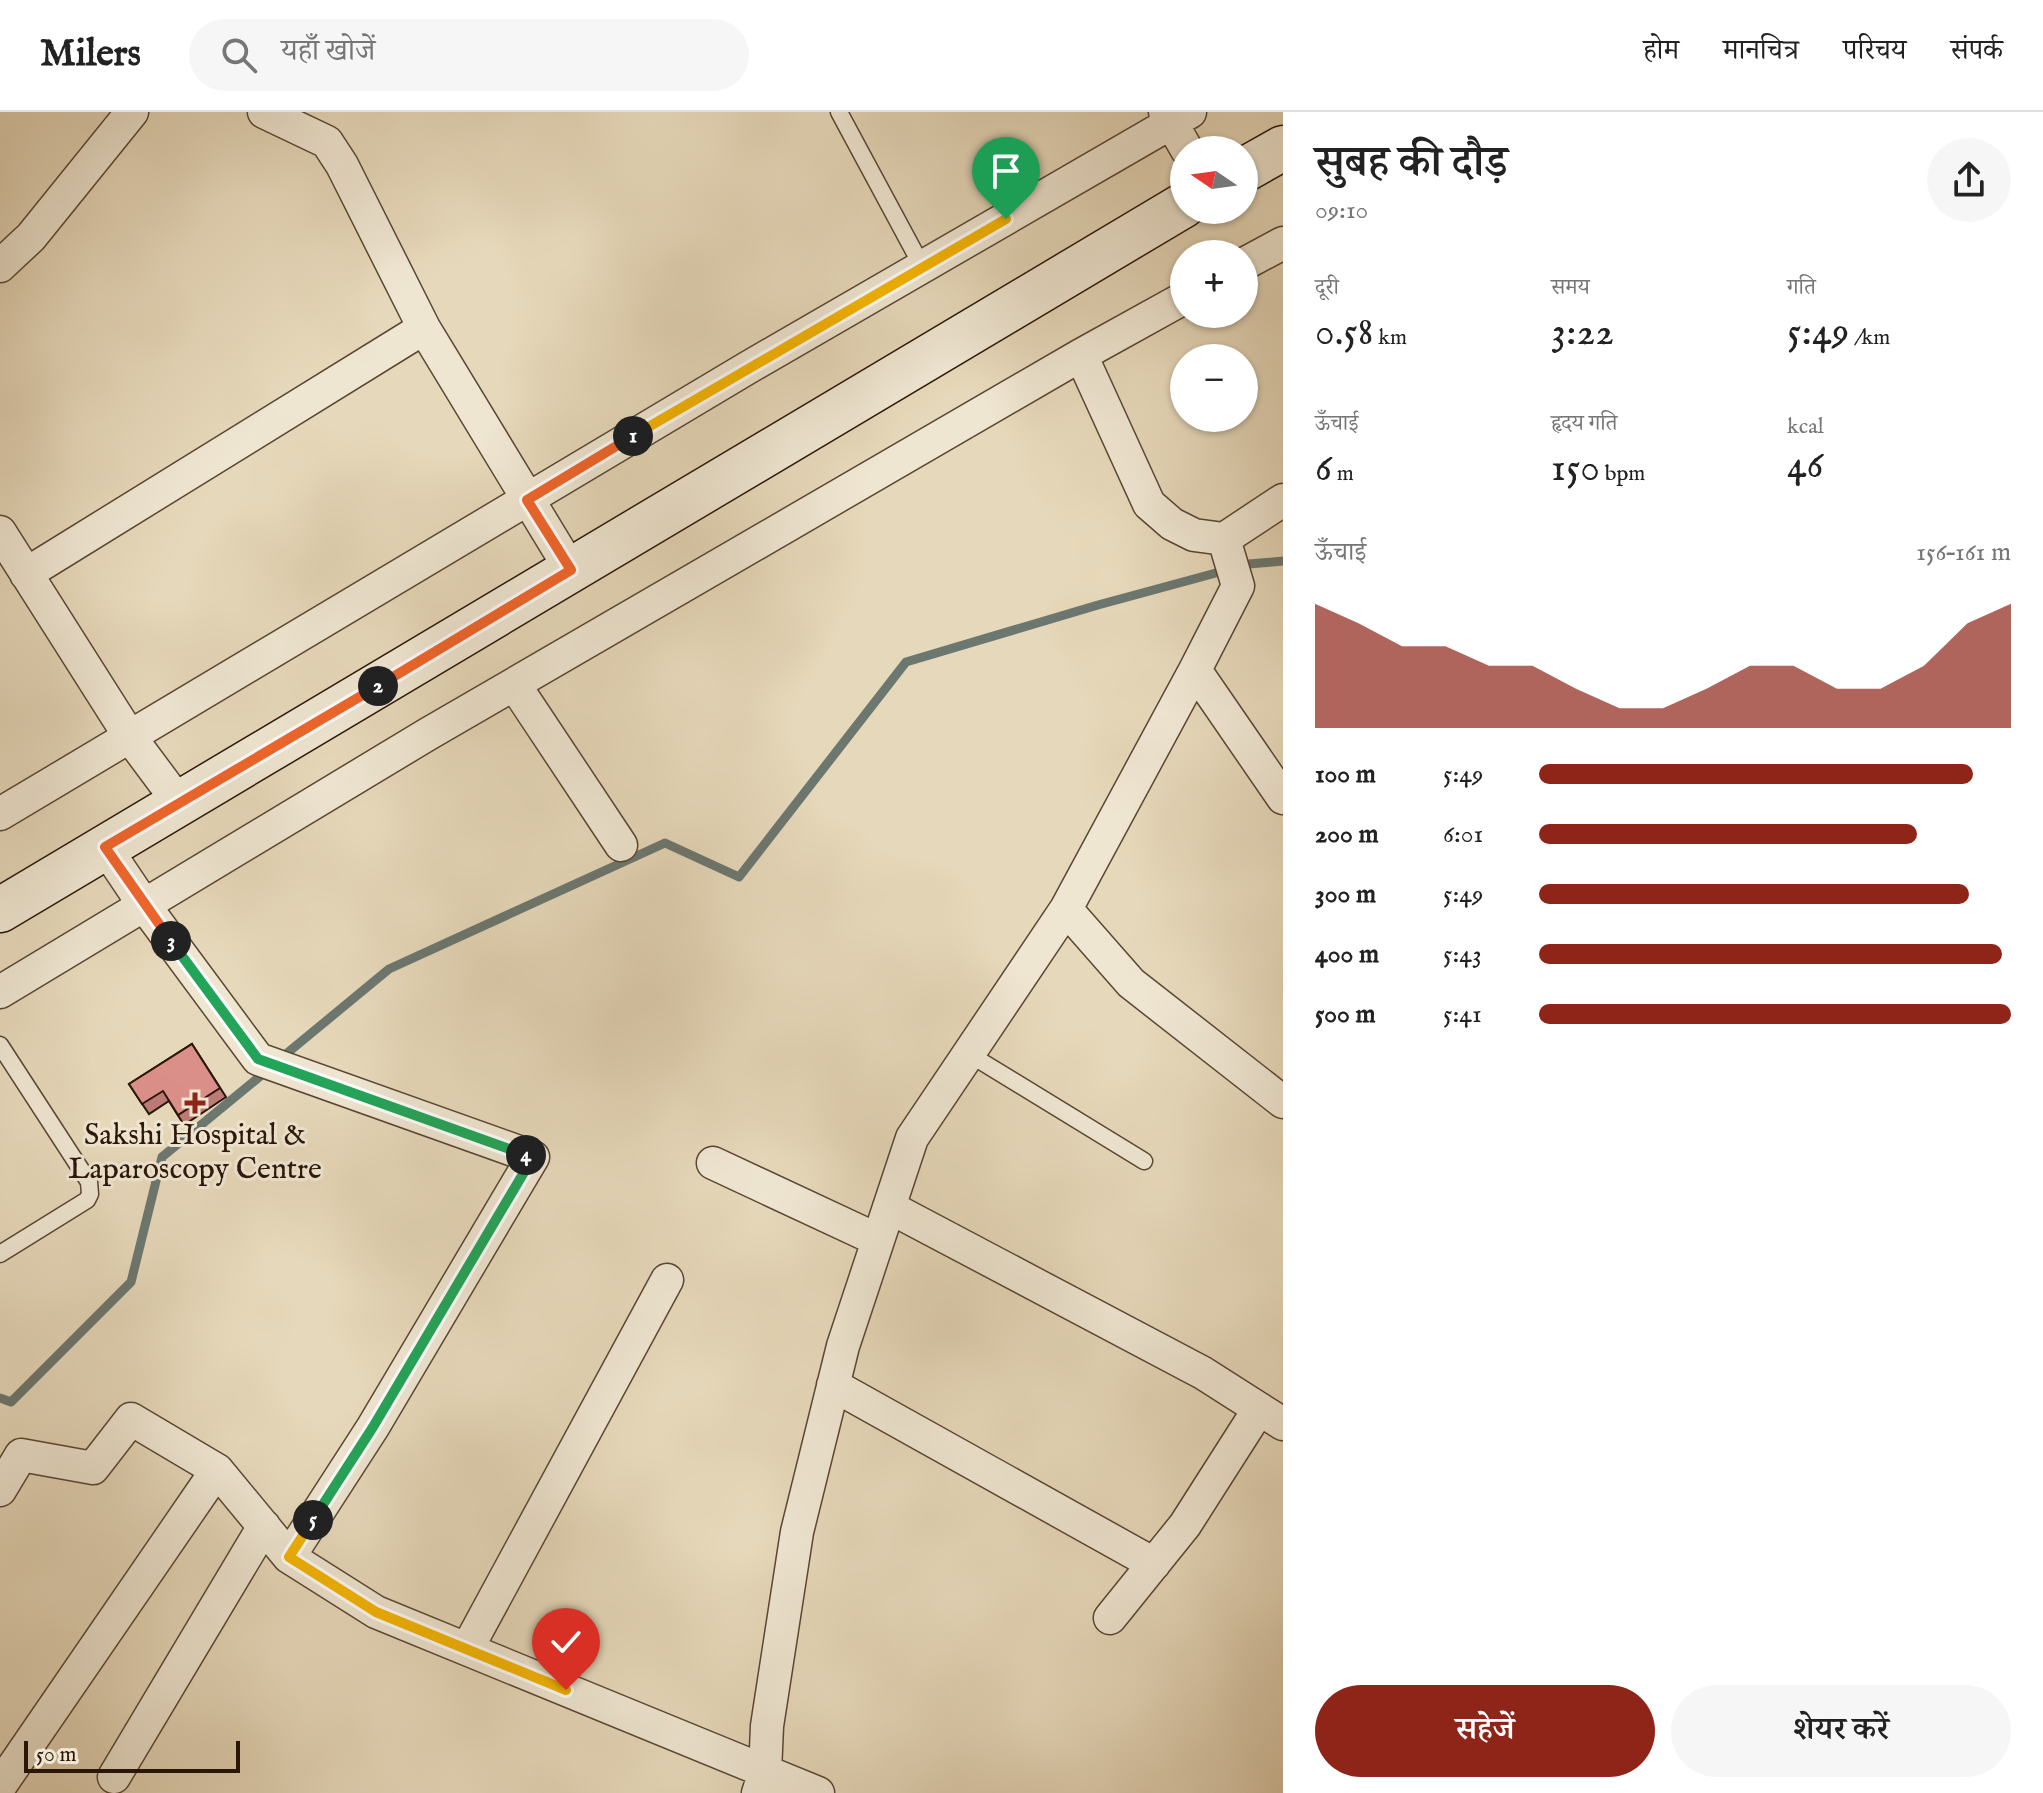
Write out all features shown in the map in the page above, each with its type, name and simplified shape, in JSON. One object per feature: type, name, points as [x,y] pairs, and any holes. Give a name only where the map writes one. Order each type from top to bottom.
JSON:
[{"type":"main road","points":[[1258,162],[1283,148]]},
{"type":"main road","points":[[0,910],[1170,213]]},
{"type":"street","points":[[0,266],[31,237],[132,112]]},
{"type":"street","points":[[264,112],[327,142],[342,165],[424,328],[571,570]]},
{"type":"street","points":[[0,814],[749,367],[1178,124]]},
{"type":"street","points":[[1258,256],[1283,243]]},
{"type":"street","points":[[0,992],[514,684],[1170,306]]},
{"type":"street","points":[[26,574],[424,328]]},
{"type":"street","points":[[1081,355],[1149,504],[1172,524],[1226,547]]},
{"type":"street","points":[[1226,547],[1283,500]]},
{"type":"street","points":[[0,532],[130,737],[180,804]]},
{"type":"street","points":[[762,1782],[767,1726],[797,1532],[833,1385],[912,1138],[1066,909],[1195,670],[1238,586],[1226,547]]},
{"type":"street","points":[[1195,670],[1283,798]]},
{"type":"street","points":[[514,684],[621,845]]},
{"type":"street","points":[[105,847],[258,1059],[533,1157],[373,1427],[289,1557]]},
{"type":"street","points":[[1066,909],[1131,983],[1283,1102]]},
{"type":"street","points":[[713,1163],[878,1240]]},
{"type":"street","points":[[889,1207],[1203,1373],[1271,1416],[1110,1618]]},
{"type":"street","points":[[467,1649],[667,1280]]},
{"type":"street","points":[[833,1385],[1154,1564]]},
{"type":"street","points":[[0,1490],[21,1455],[93,1468],[131,1419],[217,1470],[289,1557],[376,1612],[467,1649],[762,1782],[818,1793]]},
{"type":"street","points":[[0,1786],[217,1470]]},
{"type":"street","points":[[114,1777],[264,1526]]},
{"type":"lane","points":[[839,112],[923,268]]},
{"type":"lane","points":[[0,1045],[89,1182],[90,1194],[87,1200],[0,1254]]},
{"type":"lane","points":[[969,1054],[1144,1161]]},
{"type":"building","points":[[192,1044],[220,1088],[178,1115],[163,1091],[142,1104],[129,1084]]},
{"type":"waterway","points":[[280,1059],[389,969],[665,843],[739,877],[906,662],[1249,564],[1283,561]]},
{"type":"waterway","points":[[0,1398],[11,1402],[131,1282],[162,1157],[269,1069]]},
{"type":"place","name":"Sakshi Hospital & Laparoscopy Centre","points":[[195,1103]]},
{"type":"route","points":[[566,1690],[376,1612],[289,1557],[373,1427],[533,1157],[258,1059],[105,847],[571,570],[527,500],[1006,219]]}]
